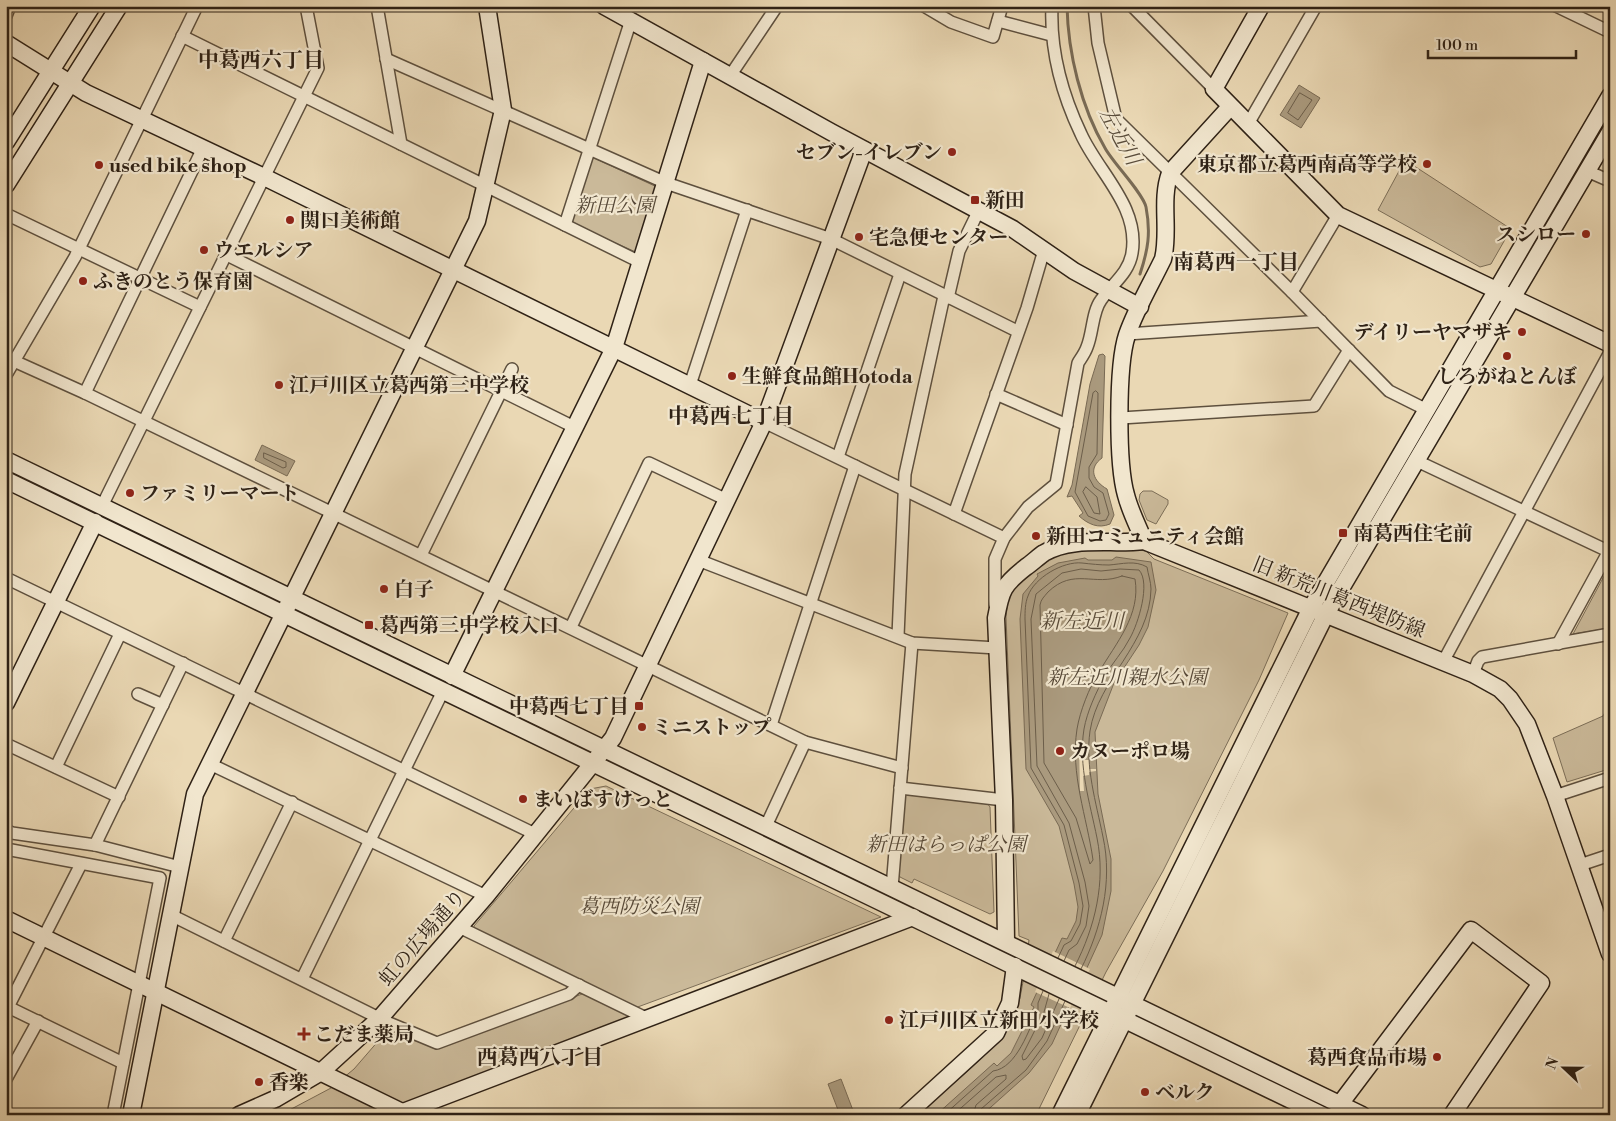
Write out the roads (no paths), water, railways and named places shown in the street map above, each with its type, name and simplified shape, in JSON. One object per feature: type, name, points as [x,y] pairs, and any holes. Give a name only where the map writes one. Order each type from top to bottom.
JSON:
[{"type":"street","points":[[6,16],[10,6]]},
{"type":"street","points":[[6,142],[92,6]]},
{"type":"street","points":[[6,185],[119,6]]},
{"type":"street","points":[[6,374],[78,250],[140,119],[197,6]]},
{"type":"street","points":[[102,506],[318,68],[306,6]]},
{"type":"street","points":[[377,6],[400,144]]},
{"type":"street","points":[[131,1115],[195,794],[477,221],[503,110],[487,6]]},
{"type":"street","points":[[604,6],[864,150],[1013,229],[1108,292],[1140,307]]},
{"type":"street","points":[[730,76],[777,6]]},
{"type":"street","points":[[924,6],[951,22],[993,37],[1002,6]]},
{"type":"street","points":[[996,618],[995,559],[1004,538],[1028,507],[1056,484],[1078,363],[1087,348],[1100,301],[1123,276],[1132,255],[1134,233],[1120,196],[1081,136],[1062,86],[1051,35],[1052,6]]},
{"type":"street","points":[[1094,6],[1098,43],[1116,119],[1390,391],[1427,410]]},
{"type":"street","points":[[1132,6],[1338,215],[1610,344]]},
{"type":"street","points":[[1214,89],[1261,6]]},
{"type":"street","points":[[1248,124],[1316,6]]},
{"type":"street","points":[[1556,6],[1610,32]]},
{"type":"street","points":[[565,225],[631,20]]},
{"type":"street","points":[[998,22],[1051,35]]},
{"type":"street","points":[[182,36],[640,262]]},
{"type":"street","points":[[6,43],[71,83],[140,119],[264,176],[1004,538]]},
{"type":"street","points":[[386,59],[666,183],[830,240],[1018,332]]},
{"type":"street","points":[[452,676],[614,348],[703,61]]},
{"type":"street","points":[[1077,1115],[1117,1017],[1311,608],[1610,96]]},
{"type":"street","points":[[1144,541],[1126,495],[1121,467],[1123,349],[1127,334],[1163,259],[1166,248],[1166,185],[1170,172],[1230,107]]},
{"type":"street","points":[[1125,1000],[1326,614],[1610,132]]},
{"type":"street","points":[[85,393],[203,148]]},
{"type":"street","name":"虹の広場通り","points":[[238,1115],[275,1099],[321,1072],[380,1018],[486,896],[613,738],[764,422],[864,150]]},
{"type":"street","points":[[1587,170],[1610,182]]},
{"type":"street","points":[[690,385],[747,210]]},
{"type":"street","points":[[898,636],[905,474],[946,297],[959,251],[979,210]]},
{"type":"street","points":[[6,214],[200,307]]},
{"type":"street","points":[[1292,292],[1338,215]]},
{"type":"street","points":[[954,514],[1027,308],[1044,250]]},
{"type":"street","points":[[226,254],[574,427]]},
{"type":"street","points":[[838,458],[900,274]]},
{"type":"street","points":[[1127,334],[1320,321]]},
{"type":"street","points":[[1121,418],[1314,406],[1349,350]]},
{"type":"street","points":[[1443,662],[1525,513],[1610,352]]},
{"type":"street","points":[[14,361],[85,393],[571,627],[805,742],[902,768]]},
{"type":"street","points":[[421,555],[512,369]]},
{"type":"street","points":[[996,394],[1067,425]]},
{"type":"street","points":[[6,460],[1362,1115]]},
{"type":"street","points":[[1417,461],[1525,513],[1609,550],[1558,644]]},
{"type":"street","points":[[571,627],[649,463],[727,500]]},
{"type":"street","points":[[771,725],[855,466]]},
{"type":"street","points":[[6,480],[1322,1115]]},
{"type":"street","points":[[6,703],[95,522]]},
{"type":"street","name":"旧 新荒川葛西堤防線","points":[[1006,942],[1004,800],[996,618],[1001,592],[1012,579],[1045,552],[1072,544],[1144,541],[1473,674],[1500,689],[1518,709],[1527,724],[1580,865],[1610,954]]},
{"type":"street","points":[[698,560],[912,643],[998,648]]},
{"type":"street","points":[[6,578],[536,834]]},
{"type":"street","points":[[56,767],[120,634]]},
{"type":"street","points":[[1473,674],[1478,661],[1482,657],[1610,634]]},
{"type":"street","points":[[892,888],[912,643]]},
{"type":"street","points":[[95,845],[183,663]]},
{"type":"street","points":[[302,979],[443,691]]},
{"type":"street","points":[[138,694],[163,705]]},
{"type":"street","points":[[766,826],[805,742]]},
{"type":"street","points":[[6,744],[119,797]]},
{"type":"street","points":[[210,764],[486,896]]},
{"type":"street","points":[[1555,796],[1610,778]]},
{"type":"street","points":[[900,788],[1004,800]]},
{"type":"street","points":[[224,941],[292,802]]},
{"type":"street","points":[[6,830],[12,833],[95,845],[180,867]]},
{"type":"street","points":[[6,849],[160,878],[112,1115]]},
{"type":"street","points":[[1580,865],[1610,855]]},
{"type":"street","points":[[81,864],[7,1006],[123,1064]]},
{"type":"street","points":[[170,915],[380,1018],[437,1043],[569,994],[579,985]]},
{"type":"street","points":[[6,920],[321,1072],[403,1114],[913,917]]},
{"type":"street","points":[[459,927],[648,1019]]},
{"type":"street","points":[[1340,1104],[1470,930],[1541,983],[1452,1115]]},
{"type":"street","points":[[906,1115],[996,1032],[1010,1003],[1022,969]]},
{"type":"street","points":[[1060,1115],[1117,1017]]},
{"type":"street","points":[[6,1079],[38,1021]]},
{"type":"water","points":[[1299,85],[1320,98],[1301,128],[1280,115]]},
{"type":"water","points":[[1103,354],[1105,356],[1102,458],[1095,466],[1094,474],[1098,482],[1107,489],[1114,515],[1110,524],[1097,526],[1079,516],[1083,513],[1072,496],[1067,497],[1072,485],[1090,384],[1099,355]]},
{"type":"water","points":[[262,445],[295,461],[287,476],[255,460]]},
{"type":"water","name":"新左近川","points":[[1116,557],[1151,562],[1156,590],[1148,627],[1139,645],[1114,683],[1095,732],[1098,794],[1111,859],[1111,891],[1102,935],[1052,1044],[1029,1073],[982,1115],[936,1115],[994,1063],[997,1066],[1011,1053],[1034,1007],[1031,1005],[1062,938],[1067,939],[1076,921],[1078,907],[1074,884],[1059,826],[1026,769],[1020,619],[1023,594],[1038,576],[1037,574],[1058,563],[1085,558],[1088,560],[1112,560]]},
{"type":"water","points":[[841,1079],[854,1113],[840,1115],[828,1084]]},
{"type":"waterway","name":"左近川","points":[[1067,6],[1073,61],[1089,115],[1105,148],[1144,201],[1146,207],[1148,241],[1140,274]]},
{"type":"place","name":"セブン-イレブン","points":[[952,152]]},
{"type":"place","name":"東京都立葛西南高等学校","points":[[1427,164]]},
{"type":"place","name":"used bike shop","points":[[99,165]]},
{"type":"place","name":"新田","points":[[975,200]]},
{"type":"place","name":"関口美術館","points":[[290,220]]},
{"type":"place","name":"スシロー","points":[[1586,234]]},
{"type":"place","name":"宅急便センター","points":[[859,237]]},
{"type":"place","name":"ウエルシア","points":[[204,250]]},
{"type":"place","name":"ふきのとう保育園","points":[[83,281]]},
{"type":"place","name":"デイリーヤマザキ","points":[[1522,332]]},
{"type":"place","name":"しろがねとんぼ","points":[[1507,356]]},
{"type":"place","name":"生鮮食品館Hotoda","points":[[732,376]]},
{"type":"place","name":"江戸川区立葛西第三中学校","points":[[279,385]]},
{"type":"place","name":"ファミリーマート","points":[[130,493]]},
{"type":"place","name":"南葛西住宅前","points":[[1343,533]]},
{"type":"place","name":"新田コミュニティ会館","points":[[1036,536]]},
{"type":"place","name":"白子","points":[[384,589]]},
{"type":"place","name":"葛西第三中学校入口","points":[[369,625]]},
{"type":"place","name":"中葛西七丁目","points":[[639,706]]},
{"type":"place","name":"ミニストップ","points":[[642,727]]},
{"type":"place","name":"カヌーポロ場","points":[[1060,751]]},
{"type":"place","name":"まいばすけっと","points":[[523,799]]},
{"type":"place","name":"江戸川区立新田小学校","points":[[889,1020]]},
{"type":"place","name":"こだま薬局","points":[[304,1034]]},
{"type":"place","name":"葛西食品市場","points":[[1437,1057]]},
{"type":"place","name":"香楽","points":[[259,1082]]},
{"type":"place","name":"ベルク","points":[[1145,1092]]},
{"type":"district","name":"中葛西六丁目","points":[[261,60]]},
{"type":"district","name":"南葛西一丁目","points":[[1236,262]]},
{"type":"district","name":"中葛西七丁目","points":[[731,416]]},
{"type":"district","name":"西葛西八丁目","points":[[540,1057]]},
{"type":"park label","name":"新田公園","points":[[615,205]]},
{"type":"park label","name":"新左近川親水公園","points":[[1127,677]]},
{"type":"park label","name":"新田はらっぱ公園","points":[[946,844]]},
{"type":"park label","name":"葛西防災公園","points":[[639,906]]}]
